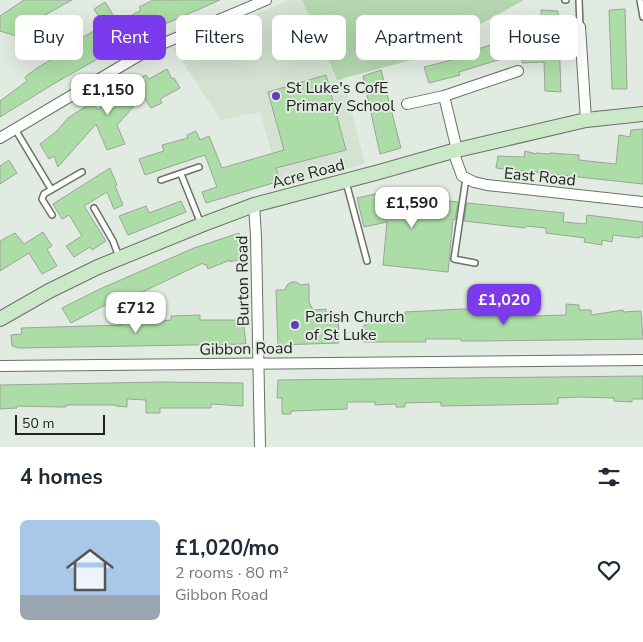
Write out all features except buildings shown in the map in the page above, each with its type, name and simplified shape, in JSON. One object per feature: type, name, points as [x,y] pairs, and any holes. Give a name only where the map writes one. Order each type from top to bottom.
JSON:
[{"type":"street","points":[[0,138],[150,49],[266,0]]},
{"type":"street","points":[[580,27],[586,120]]},
{"type":"street","points":[[407,104],[444,96],[518,71]]},
{"type":"street","points":[[444,96],[455,151],[462,176],[466,178]]},
{"type":"street","name":"Acre Road","points":[[0,319],[49,291],[120,258],[254,205],[455,151],[586,120],[643,114]]},
{"type":"street","name":"East Road","points":[[466,178],[487,185],[643,202]]},
{"type":"street","name":"Burton Road","points":[[254,205],[260,447]]},
{"type":"street","name":"Gibbon Road","points":[[0,366],[643,360]]},
{"type":"lane","points":[[580,0],[580,27]]},
{"type":"lane","points":[[640,0],[643,17]]},
{"type":"lane","points":[[15,129],[52,189]]},
{"type":"lane","points":[[161,180],[199,167]]},
{"type":"lane","points":[[52,215],[42,199],[44,194],[82,172]]},
{"type":"lane","points":[[182,174],[201,225]]},
{"type":"lane","points":[[466,178],[454,259],[476,263]]},
{"type":"lane","points":[[345,181],[368,261]]},
{"type":"lane","points":[[94,208],[120,258]]},
{"type":"shaded area","name":"St Luke's CofE Primary School","points":[[289,0],[302,0],[308,15],[272,15],[272,60],[328,60],[336,79],[343,78],[365,164],[281,186],[260,112],[221,120],[181,60],[262,60],[262,15],[254,15]]},
{"type":"green space","points":[[302,0],[524,0],[497,15],[490,15],[490,19],[480,24],[480,15],[356,15],[356,60],[412,60],[337,80],[328,60],[346,60],[346,15],[309,15]]},
{"type":"place","name":"St Luke's CofE Primary School","points":[[276,96]]},
{"type":"place","name":"Parish Church of St Luke","points":[[295,325]]}]
